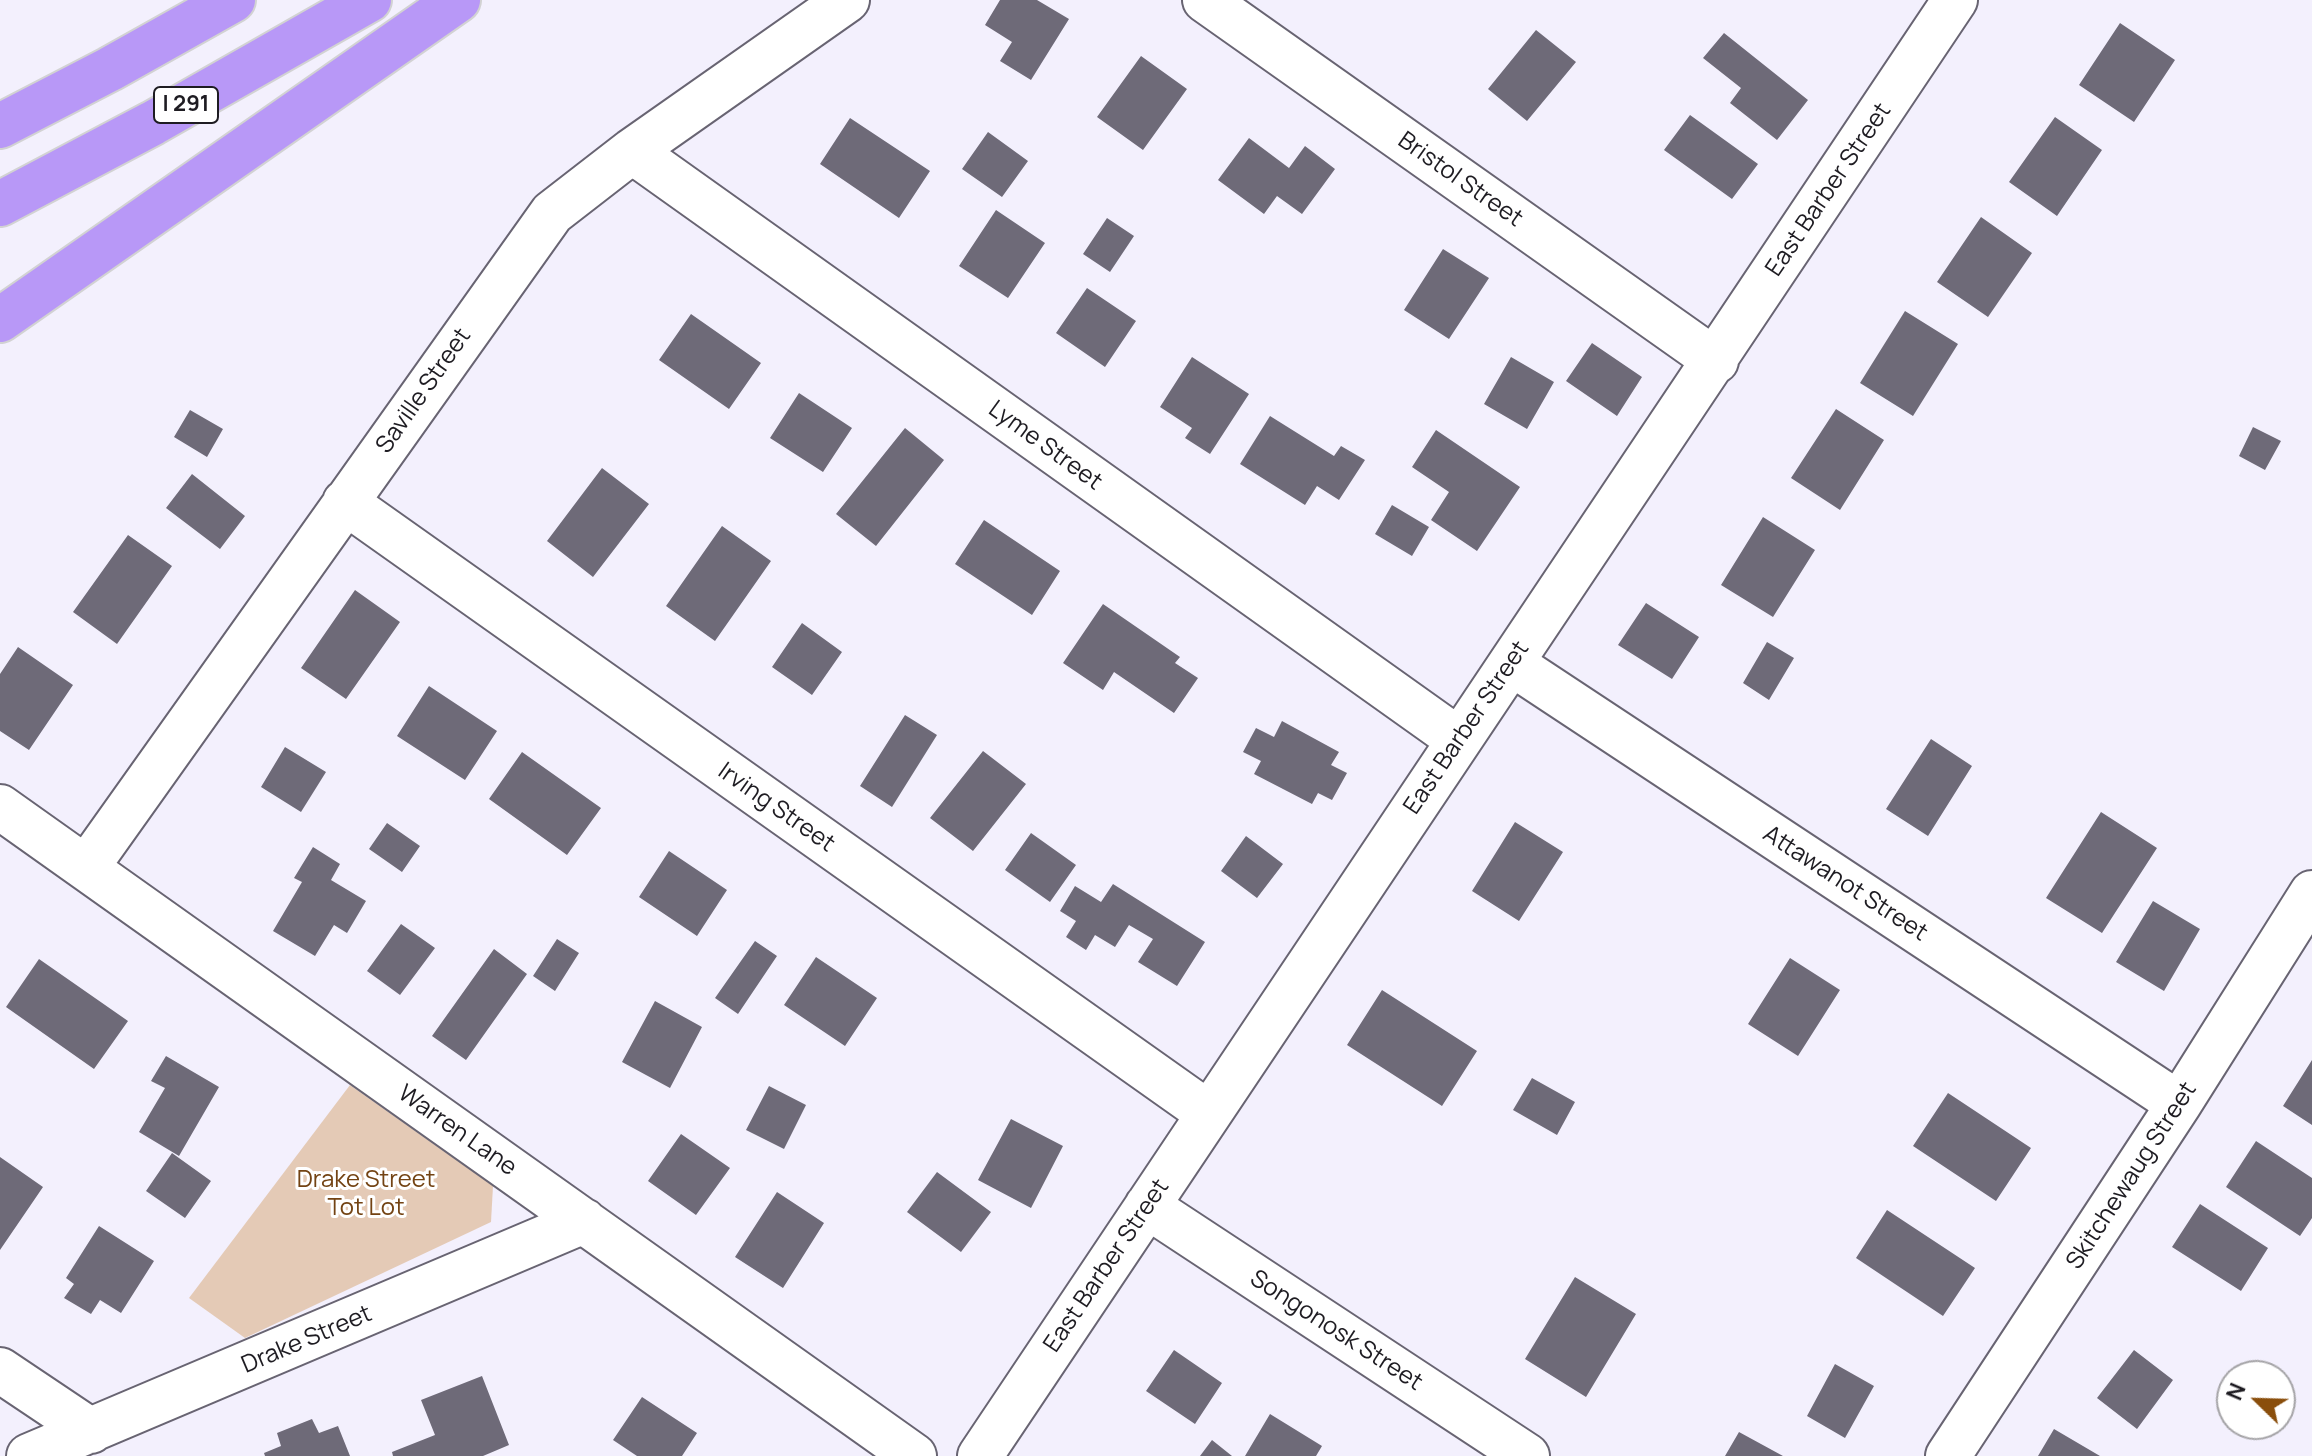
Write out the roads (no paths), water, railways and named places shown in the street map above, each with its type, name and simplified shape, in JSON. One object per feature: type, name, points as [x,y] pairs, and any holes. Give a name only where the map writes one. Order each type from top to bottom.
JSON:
[{"type":"highway","points":[[0,126],[233,0]]},
{"type":"highway","name":"I 291","points":[[0,204],[153,123],[369,0]]},
{"type":"highway","points":[[0,320],[458,0]]},
{"type":"street","name":"Saville Street","points":[[86,868],[552,213],[632,151],[847,0]]},
{"type":"street","name":"Bristol Street","points":[[1205,0],[1716,361]]},
{"type":"street","name":"East Barber Street","points":[[980,1456],[1955,0]]},
{"type":"street","name":"Lyme Street","points":[[632,151],[1459,740]]},
{"type":"street","name":"Irving Street","points":[[345,502],[1208,1113]]},
{"type":"street","name":"Attawanot Street","points":[[1511,663],[2179,1104]]},
{"type":"street","name":"Warren Lane","points":[[0,807],[914,1456]]},
{"type":"street","name":"Skitchewaug Street","points":[[1948,1456],[2179,1104],[2312,893]]},
{"type":"street","name":"Songonosk Street","points":[[1147,1206],[1527,1456]]},
{"type":"street","name":"Drake Street","points":[[29,1456],[584,1221]]},
{"type":"street","points":[[0,1370],[91,1431]]},
{"type":"park label","name":"Drake Street Tot Lot","points":[[366,1194]]}]
